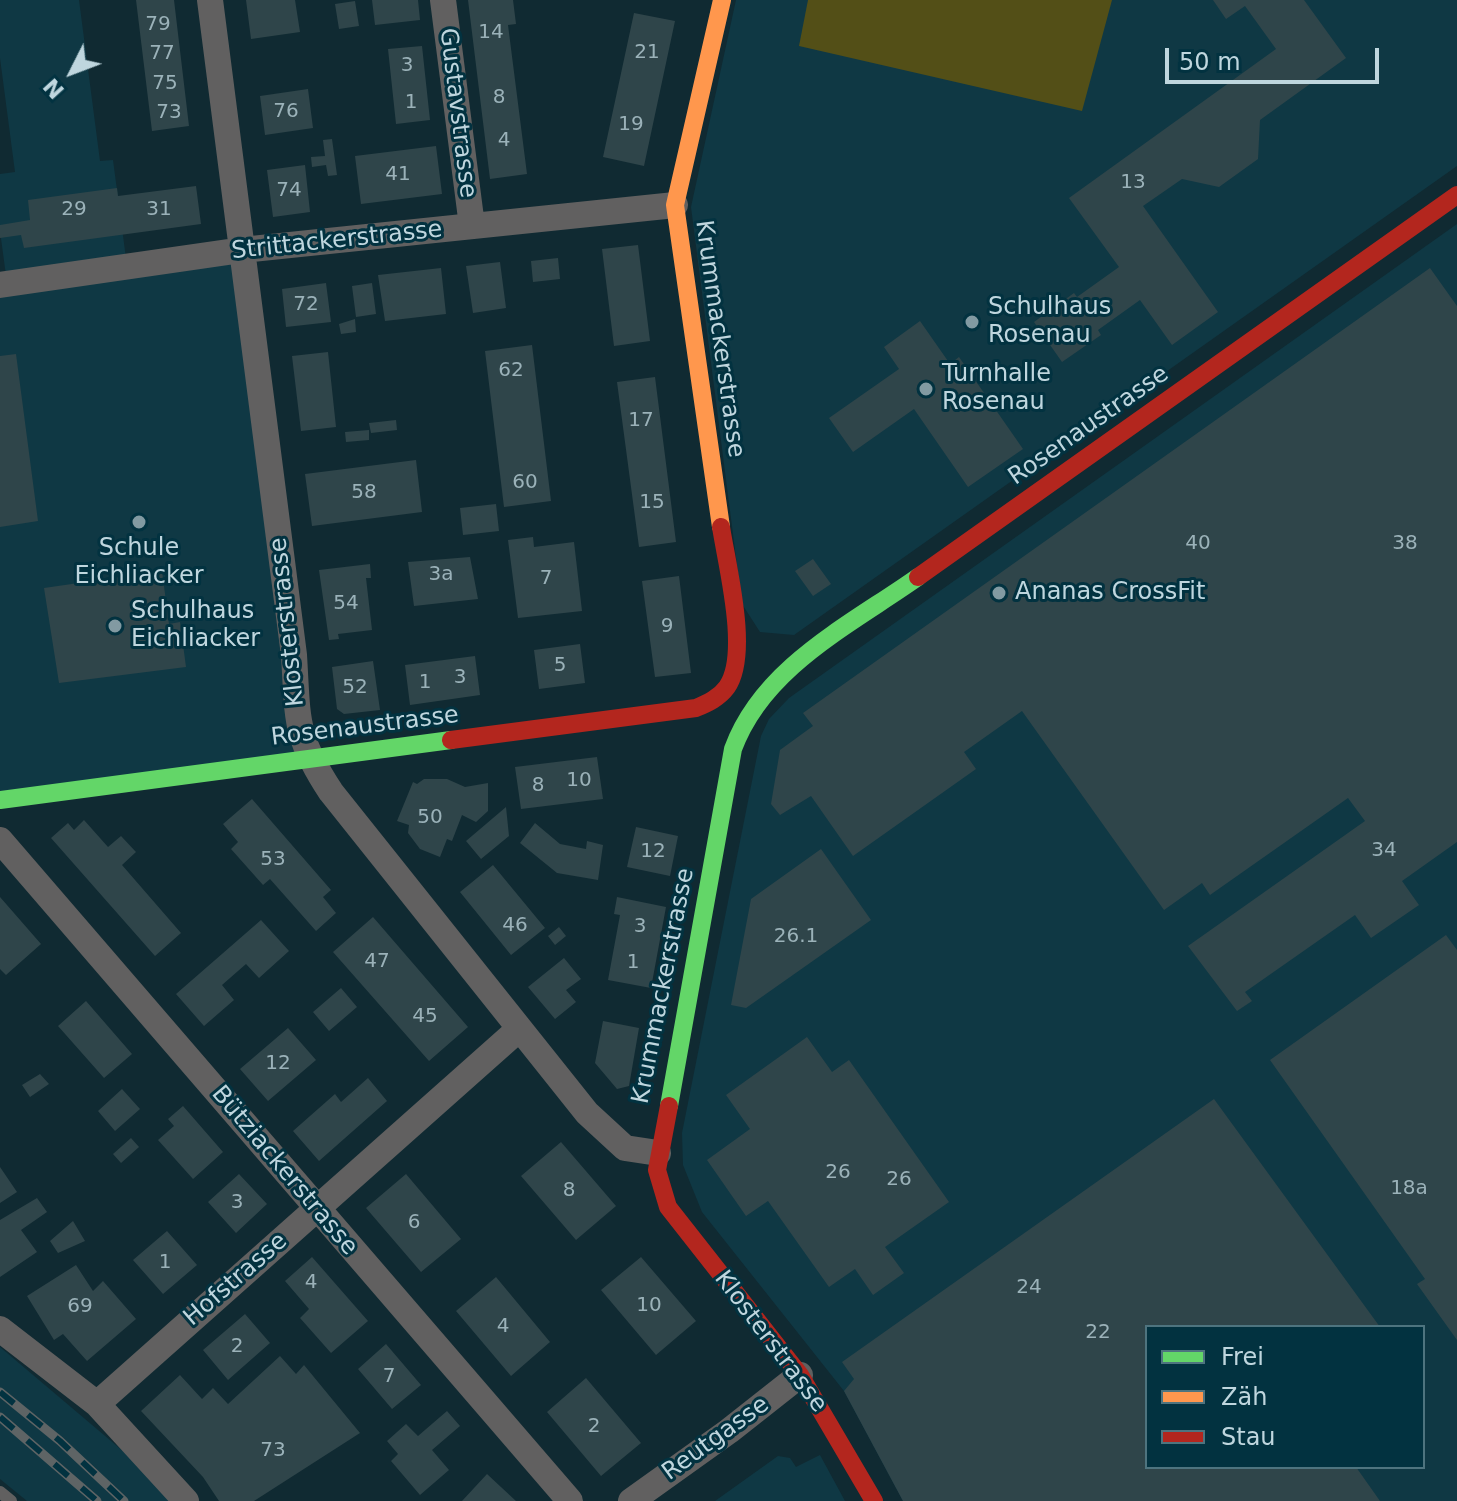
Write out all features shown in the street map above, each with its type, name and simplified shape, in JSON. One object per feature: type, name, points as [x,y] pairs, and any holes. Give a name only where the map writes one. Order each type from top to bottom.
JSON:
[{"type":"street","name":"Klosterstrasse","points":[[210,0],[294,655],[298,731],[309,758],[331,792],[587,1113],[616,1141],[634,1151],[658,1153]]},
{"type":"street","name":"Gustavstrasse","points":[[443,0],[472,226]]},
{"type":"street","name":"Krummackerstrasse","points":[[722,0],[675,205],[736,628],[736,660],[729,687]]},
{"type":"street","name":"Rosenaustrasse","points":[[754,702],[808,654],[1457,195]]},
{"type":"street","name":"Strittackerstrasse","points":[[0,285],[242,250],[675,205]]},
{"type":"street","name":"Rosenaustrasse","points":[[0,800],[696,708],[714,702],[729,687]]},
{"type":"street","name":"Krummackerstrasse","points":[[660,1188],[658,1153],[733,749],[742,721],[754,702]]},
{"type":"street","name":"Bütziackerstrasse","points":[[0,840],[570,1501]]},
{"type":"street","name":"Hofstrasse","points":[[97,1404],[519,1029]]},
{"type":"street","name":"Klosterstrasse","points":[[660,1188],[679,1225],[800,1375],[874,1501]]},
{"type":"street","points":[[4,1327],[97,1404],[186,1501]]},
{"type":"street","name":"Reutgasse","points":[[631,1501],[729,1431],[800,1375]]},
{"type":"lane","points":[[0,1492],[11,1501]]},
{"type":"shaded area","name":"Schule Eichliacker","points":[[0,0],[79,0],[100,161],[113,160],[127,266],[242,250],[309,758],[0,800],[0,285],[7,283],[0,231],[0,174],[15,172],[0,58]]},
{"type":"shaded area","name":"Schulhaus Rosenau","points":[[736,0],[1457,0],[1457,166],[794,635],[760,632],[742,604],[691,207]]},
{"type":"shaded area","points":[[808,0],[1112,0],[1082,111],[799,46]]},
{"type":"shaded area","points":[[1457,224],[1457,1501],[903,1501],[844,1391],[702,1212],[683,1165],[682,1133],[761,736],[769,719],[789,698]]},
{"type":"shaded area","points":[[0,1347],[137,1463],[170,1501],[27,1501],[0,1479]]},
{"type":"shaded area","points":[[820,1455],[845,1501],[715,1501],[778,1456],[790,1458],[796,1467]]},
{"type":"building","points":[[136,0],[174,0],[189,126],[152,131]]},
{"type":"building","points":[[246,0],[295,0],[300,32],[251,39]]},
{"type":"building","points":[[372,0],[418,0],[420,20],[375,25]]},
{"type":"building","points":[[468,0],[513,0],[516,24],[508,25],[527,174],[490,179]]},
{"type":"building","name":"Schulhaus Rosenau","points":[[1213,0],[1304,0],[1346,58],[1260,120],[1258,159],[1219,187],[1182,179],[1143,206],[1218,312],[1172,345],[1140,300],[1098,330],[1101,335],[1062,362],[1034,322],[1074,293],[1077,297],[1119,267],[1069,198],[1276,49],[1245,6],[1226,19]]},
{"type":"building","points":[[355,1],[359,26],[339,29],[335,4]]},
{"type":"building","points":[[634,13],[675,21],[644,166],[603,157]]},
{"type":"building","points":[[422,46],[430,120],[396,124],[388,49]]},
{"type":"building","points":[[308,89],[313,128],[265,135],[260,96]]},
{"type":"building","points":[[332,139],[337,175],[328,176],[326,165],[312,167],[311,157],[325,156],[323,140]]},
{"type":"building","points":[[436,146],[442,194],[361,204],[355,156]]},
{"type":"building","points":[[305,165],[310,212],[273,217],[267,170]]},
{"type":"building","points":[[196,186],[201,224],[24,248],[21,235],[0,238],[0,225],[30,220],[28,200],[117,188],[118,196]]},
{"type":"building","points":[[638,245],[650,341],[614,346],[602,249]]},
{"type":"building","points":[[558,258],[560,279],[533,282],[531,261]]},
{"type":"building","points":[[500,262],[506,308],[473,313],[466,266]]},
{"type":"building","points":[[441,268],[446,314],[385,321],[378,275]]},
{"type":"building","points":[[1430,268],[1457,306],[1457,842],[1402,881],[1419,905],[1371,938],[1355,915],[1245,992],[1252,1001],[1237,1011],[1188,946],[1365,821],[1348,798],[1210,895],[1202,883],[1164,910],[1022,711],[964,752],[976,769],[853,856],[811,796],[780,815],[771,804],[780,750],[813,726],[803,713]]},
{"type":"building","points":[[326,283],[331,322],[286,327],[282,289]]},
{"type":"building","points":[[372,283],[376,314],[356,317],[352,286]]},
{"type":"building","points":[[355,319],[356,332],[341,334],[339,324]]},
{"type":"building","name":"Turnhalle Rosenau","points":[[920,321],[950,364],[959,357],[1023,449],[968,487],[914,409],[853,452],[829,418],[899,369],[884,347]]},
{"type":"building","points":[[532,345],[551,501],[504,507],[485,351]]},
{"type":"building","points":[[328,352],[336,427],[301,431],[292,356]]},
{"type":"building","points":[[16,354],[38,521],[0,527],[0,356]]},
{"type":"building","points":[[655,377],[676,542],[639,547],[617,382]]},
{"type":"building","points":[[396,420],[397,430],[371,433],[369,423]]},
{"type":"building","points":[[369,430],[369,440],[346,442],[345,432]]},
{"type":"building","points":[[416,460],[422,512],[312,526],[305,474]]},
{"type":"building","points":[[496,504],[499,531],[463,535],[460,508]]},
{"type":"building","points":[[533,537],[534,547],[574,542],[582,611],[518,618],[508,540]]},
{"type":"building","points":[[470,557],[478,599],[414,606],[408,562]]},
{"type":"building","points":[[813,559],[831,584],[813,596],[795,571]]},
{"type":"building","points":[[370,564],[371,578],[366,578],[372,630],[338,634],[339,639],[329,640],[319,570]]},
{"type":"building","name":"Schulhaus Eichliacker","points":[[162,571],[169,624],[180,622],[186,667],[59,683],[44,588]]},
{"type":"building","points":[[679,576],[691,673],[655,677],[642,581]]},
{"type":"building","points":[[580,644],[585,683],[539,689],[534,650]]},
{"type":"building","points":[[475,656],[480,695],[410,705],[405,665]]},
{"type":"building","points":[[373,661],[380,710],[344,714],[337,709],[332,667]]},
{"type":"building","points":[[597,757],[603,799],[521,809],[515,767]]},
{"type":"building","points":[[424,779],[447,779],[465,787],[488,783],[488,811],[476,822],[462,815],[452,841],[447,839],[440,857],[420,849],[408,833],[409,825],[397,821],[413,782],[417,784]]},
{"type":"building","points":[[252,799],[331,890],[323,897],[336,913],[316,931],[270,879],[263,885],[231,849],[238,842],[223,824]]},
{"type":"building","points":[[506,807],[509,836],[481,859],[466,841]]},
{"type":"building","points":[[84,820],[108,847],[121,836],[136,852],[122,865],[181,933],[155,956],[51,838],[68,823],[74,830]]},
{"type":"building","points":[[535,823],[560,844],[586,849],[587,841],[603,845],[598,880],[557,873],[520,843]]},
{"type":"building","points":[[636,827],[678,836],[670,876],[627,867]]},
{"type":"building","points":[[821,849],[871,920],[746,1008],[731,1005],[751,899]]},
{"type":"building","points":[[493,865],[545,928],[511,955],[460,892]]},
{"type":"building","points":[[0,897],[41,944],[6,975],[0,969]]},
{"type":"building","points":[[617,897],[666,907],[651,988],[608,980],[620,915],[614,914]]},
{"type":"building","points":[[373,917],[468,1027],[429,1061],[333,952]]},
{"type":"building","points":[[261,920],[289,951],[259,978],[246,964],[222,985],[234,1000],[204,1026],[176,994]]},
{"type":"building","points":[[559,927],[566,936],[555,945],[548,936]]},
{"type":"building","points":[[1446,935],[1457,950],[1457,1340],[1417,1284],[1425,1279],[1270,1060]]},
{"type":"building","points":[[564,958],[581,979],[566,990],[576,1002],[555,1019],[528,987]]},
{"type":"building","points":[[341,988],[357,1007],[329,1031],[313,1012]]},
{"type":"building","points":[[86,1001],[132,1054],[104,1078],[58,1026]]},
{"type":"building","points":[[603,1021],[639,1028],[629,1086],[617,1089],[595,1063]]},
{"type":"building","points":[[288,1028],[316,1060],[268,1101],[240,1069]]},
{"type":"building","points":[[807,1037],[832,1072],[849,1060],[949,1202],[885,1247],[904,1273],[873,1295],[855,1269],[829,1287],[768,1201],[746,1216],[707,1160],[750,1129],[726,1095]]},
{"type":"building","points":[[40,1074],[49,1084],[30,1097],[22,1085]]},
{"type":"building","points":[[368,1078],[387,1101],[319,1161],[293,1131],[335,1094],[341,1102]]},
{"type":"building","points":[[122,1089],[140,1109],[115,1131],[98,1111]]},
{"type":"building","points":[[1214,1099],[1379,1325],[1145,1325],[1145,1469],[1357,1469],[1380,1501],[903,1501],[844,1391],[854,1379],[842,1362]]},
{"type":"building","points":[[183,1106],[223,1152],[193,1179],[158,1140],[174,1126],[168,1119]]},
{"type":"building","points":[[131,1138],[139,1147],[121,1163],[113,1154]]},
{"type":"building","points":[[561,1142],[616,1206],[576,1240],[521,1176]]},
{"type":"building","points":[[0,1167],[17,1192],[0,1203]]},
{"type":"building","points":[[239,1174],[267,1204],[236,1233],[208,1202]]},
{"type":"building","points":[[406,1174],[461,1239],[421,1272],[366,1208]]},
{"type":"building","points":[[37,1198],[47,1212],[21,1230],[37,1252],[0,1277],[0,1220]]},
{"type":"building","points":[[73,1221],[85,1241],[58,1253],[50,1241]]},
{"type":"building","points":[[167,1231],[197,1265],[163,1294],[133,1260]]},
{"type":"building","points":[[312,1257],[368,1321],[331,1353],[300,1318],[309,1309],[285,1281]]},
{"type":"building","points":[[641,1257],[696,1321],[656,1355],[601,1290]]},
{"type":"building","points":[[76,1265],[93,1291],[103,1281],[136,1319],[87,1361],[63,1334],[54,1340],[27,1296]]},
{"type":"building","points":[[496,1277],[550,1342],[511,1376],[456,1311]]},
{"type":"building","points":[[245,1314],[270,1343],[228,1380],[203,1350]]},
{"type":"building","points":[[386,1344],[421,1385],[392,1409],[358,1369]]},
{"type":"building","points":[[280,1356],[296,1374],[304,1365],[360,1433],[254,1501],[219,1501],[203,1477],[141,1411],[180,1375],[202,1399],[213,1388],[228,1404]]},
{"type":"building","points":[[586,1378],[641,1443],[601,1476],[547,1412]]},
{"type":"building","points":[[447,1411],[460,1426],[432,1450],[449,1470],[420,1495],[391,1461],[398,1454],[387,1441],[406,1424],[418,1436]]},
{"type":"building","points":[[487,1474],[516,1501],[462,1501]]},
{"type":"railway","points":[[0,1392],[60,1441],[124,1501]]},
{"type":"railway","points":[[0,1417],[97,1501]]},
{"type":"traffic: fast","points":[[669,1106],[733,749],[747,720],[765,694],[787,671],[837,631],[918,577]]},
{"type":"traffic: fast","points":[[0,800],[451,740]]},
{"type":"traffic: slow","points":[[721,527],[675,205],[722,0]]},
{"type":"traffic: jam","points":[[918,577],[1457,195]]},
{"type":"traffic: jam","points":[[451,740],[696,708],[717,697],[727,687],[734,672],[737,654],[735,609],[721,527]]},
{"type":"traffic: jam","points":[[669,1106],[657,1170],[668,1207],[800,1375],[874,1501]]},
{"type":"place","name":"Schulhaus Rosenau","points":[[972,322]]},
{"type":"place","name":"Turnhalle Rosenau","points":[[926,389]]},
{"type":"place","name":"Schule Eichliacker","points":[[139,522]]},
{"type":"place","name":"Ananas CrossFit","points":[[999,593]]},
{"type":"place","name":"Schulhaus Eichliacker","points":[[115,626]]}]
